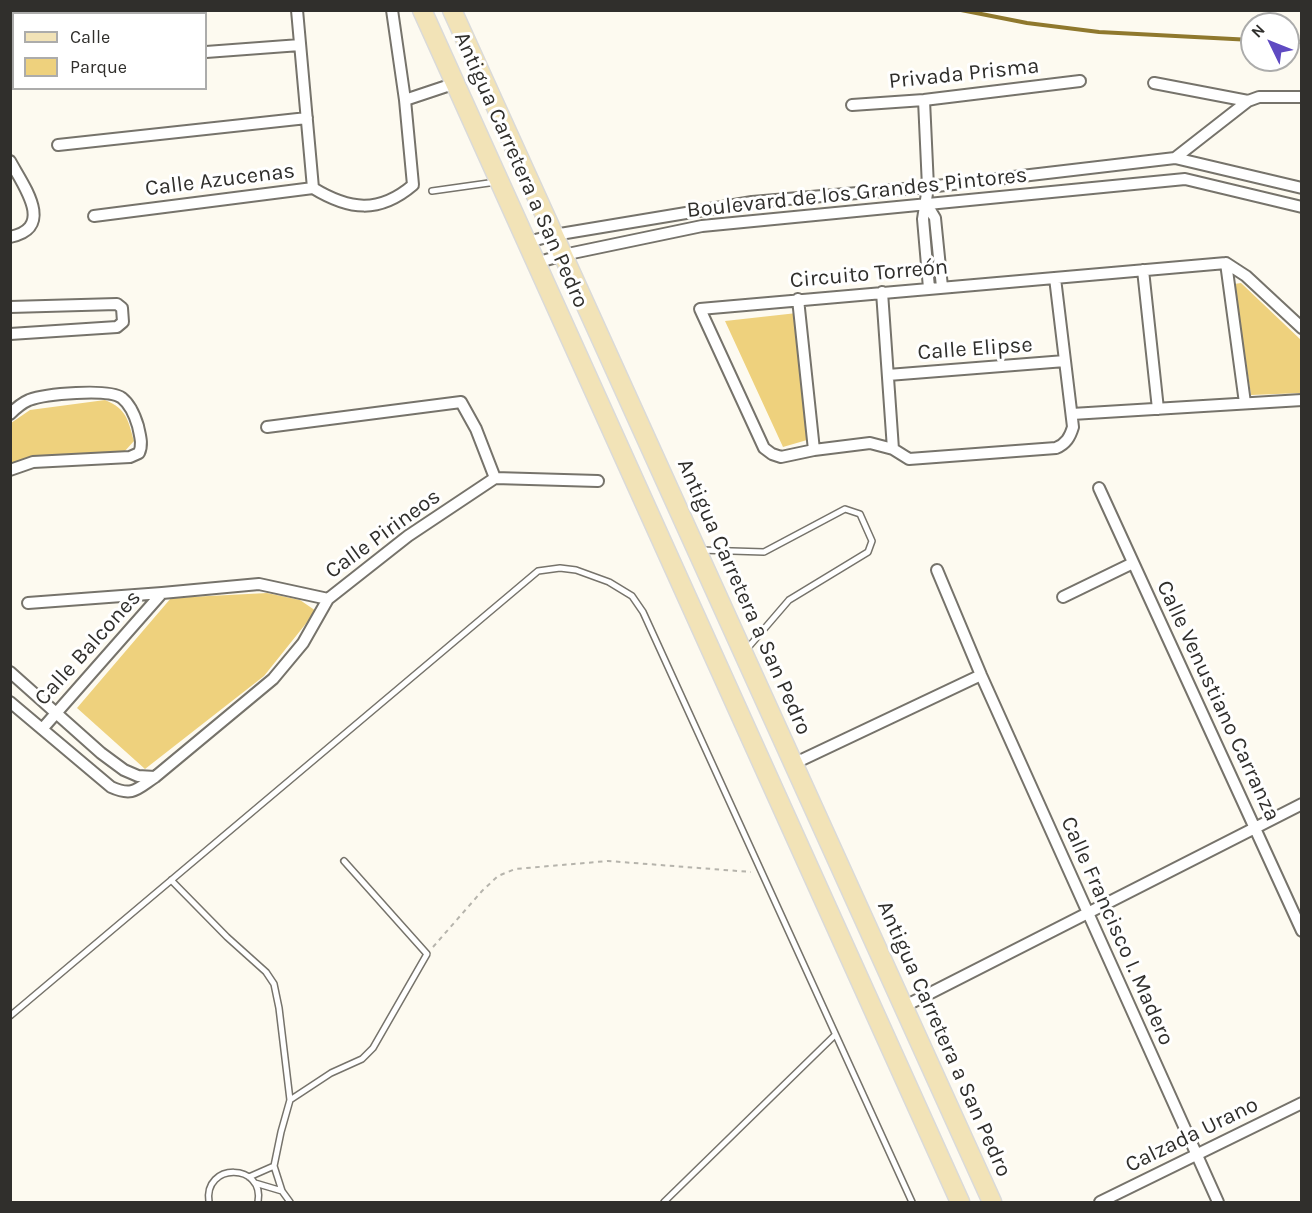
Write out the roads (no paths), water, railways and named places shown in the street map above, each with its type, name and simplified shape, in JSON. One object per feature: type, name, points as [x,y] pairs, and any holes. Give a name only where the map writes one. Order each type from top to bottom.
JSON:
[{"type":"main road","name":"Antigua Carretera a San Pedro","points":[[422,10],[960,1203]]},
{"type":"main road","name":"Antigua Carretera a San Pedro","points":[[452,10],[992,1203]]},
{"type":"main road","points":[[935,1147],[954,1173],[970,1203]]},
{"type":"street","points":[[297,10],[313,188]]},
{"type":"street","points":[[392,10],[405,100],[456,83]]},
{"type":"street","points":[[207,52],[300,45]]},
{"type":"street","name":"Privada Prisma","points":[[852,105],[924,100],[1080,81]]},
{"type":"street","points":[[1154,83],[1248,100]]},
{"type":"street","points":[[1185,179],[1175,158],[1248,100],[1258,97],[1302,97]]},
{"type":"street","name":"Calle Azucenas","points":[[94,216],[313,188],[330,198],[352,206],[380,204],[404,193],[413,185],[405,100]]},
{"type":"street","points":[[924,100],[928,187],[923,219],[929,288]]},
{"type":"street","points":[[58,145],[306,118]]},
{"type":"street","name":"Boulevard de los Grandes Pintores","points":[[528,242],[554,235],[752,202],[928,187],[1175,158],[1302,188]]},
{"type":"street","points":[[10,161],[34,208],[34,217],[30,227],[22,234],[10,237]]},
{"type":"street","name":"Boulevard de los Grandes Pintores","points":[[536,262],[702,226],[1185,179],[1302,207]]},
{"type":"street","points":[[926,203],[935,218],[942,287]]},
{"type":"street","points":[[1226,263],[1246,276],[1302,328]]},
{"type":"street","points":[[1226,263],[1245,404]]},
{"type":"street","name":"Circuito Torreón","points":[[893,449],[870,443],[781,457],[772,454],[764,448],[700,309],[1226,263]]},
{"type":"street","points":[[1143,270],[1158,408]]},
{"type":"street","points":[[882,292],[893,449],[909,459],[1056,448],[1065,442],[1073,427],[1055,278]]},
{"type":"street","points":[[798,299],[814,450]]},
{"type":"street","points":[[10,307],[117,304],[122,308],[123,322],[117,327],[10,334]]},
{"type":"street","name":"Calle Elipse","points":[[888,375],[1065,361]]},
{"type":"street","points":[[10,414],[30,400],[53,395],[105,393],[122,398],[134,413],[142,446],[139,453],[130,457],[33,462],[10,470]]},
{"type":"street","points":[[1072,414],[1302,400]]},
{"type":"street","points":[[267,427],[460,402],[476,429],[495,478],[598,481]]},
{"type":"street","name":"Calle Pirineos","points":[[43,728],[111,787],[124,793],[135,791],[273,679],[303,642],[328,599],[408,536],[495,478]]},
{"type":"street","name":"Calle Venustiano Carranza","points":[[1099,488],[1302,931]]},
{"type":"street","points":[[1063,597],[1133,563]]},
{"type":"street","name":"Calle Francisco I. Madero","points":[[937,570],[981,675],[1218,1203]]},
{"type":"street","points":[[28,603],[259,584],[328,599]]},
{"type":"street","name":"Calle Balcones","points":[[43,728],[162,593]]},
{"type":"street","points":[[10,672],[124,770],[138,776],[155,777]]},
{"type":"street","points":[[793,765],[981,675]]},
{"type":"street","points":[[10,702],[43,728]]},
{"type":"street","points":[[903,1007],[1301,804]]},
{"type":"street","name":"Calzada Urano","points":[[1100,1203],[1302,1103]]},
{"type":"lane","points":[[432,190],[501,181]]},
{"type":"lane","points":[[697,550],[764,552],[845,509],[860,514],[872,541],[868,552],[789,600],[743,653]]},
{"type":"lane","points":[[10,1016],[538,571],[560,568],[576,570],[609,582],[632,596],[638,604],[912,1203]]},
{"type":"lane","points":[[290,1100],[331,1073],[362,1059],[373,1048],[427,954],[344,861]]},
{"type":"lane","points":[[171,879],[227,938],[266,972],[274,984],[290,1100],[274,1166],[282,1191],[290,1203]]},
{"type":"lane","points":[[664,1203],[835,1035]]},
{"type":"lane","points":[[249,1177],[274,1166]]},
{"type":"lane","points":[[209,1203],[209,1190],[213,1182],[219,1176],[235,1172],[249,1177],[255,1183],[258,1190],[258,1203]]},
{"type":"lane","points":[[255,1183],[282,1191]]},
{"type":"waterway","points":[[961,10],[1027,23],[1099,32],[1240,39]]}]
